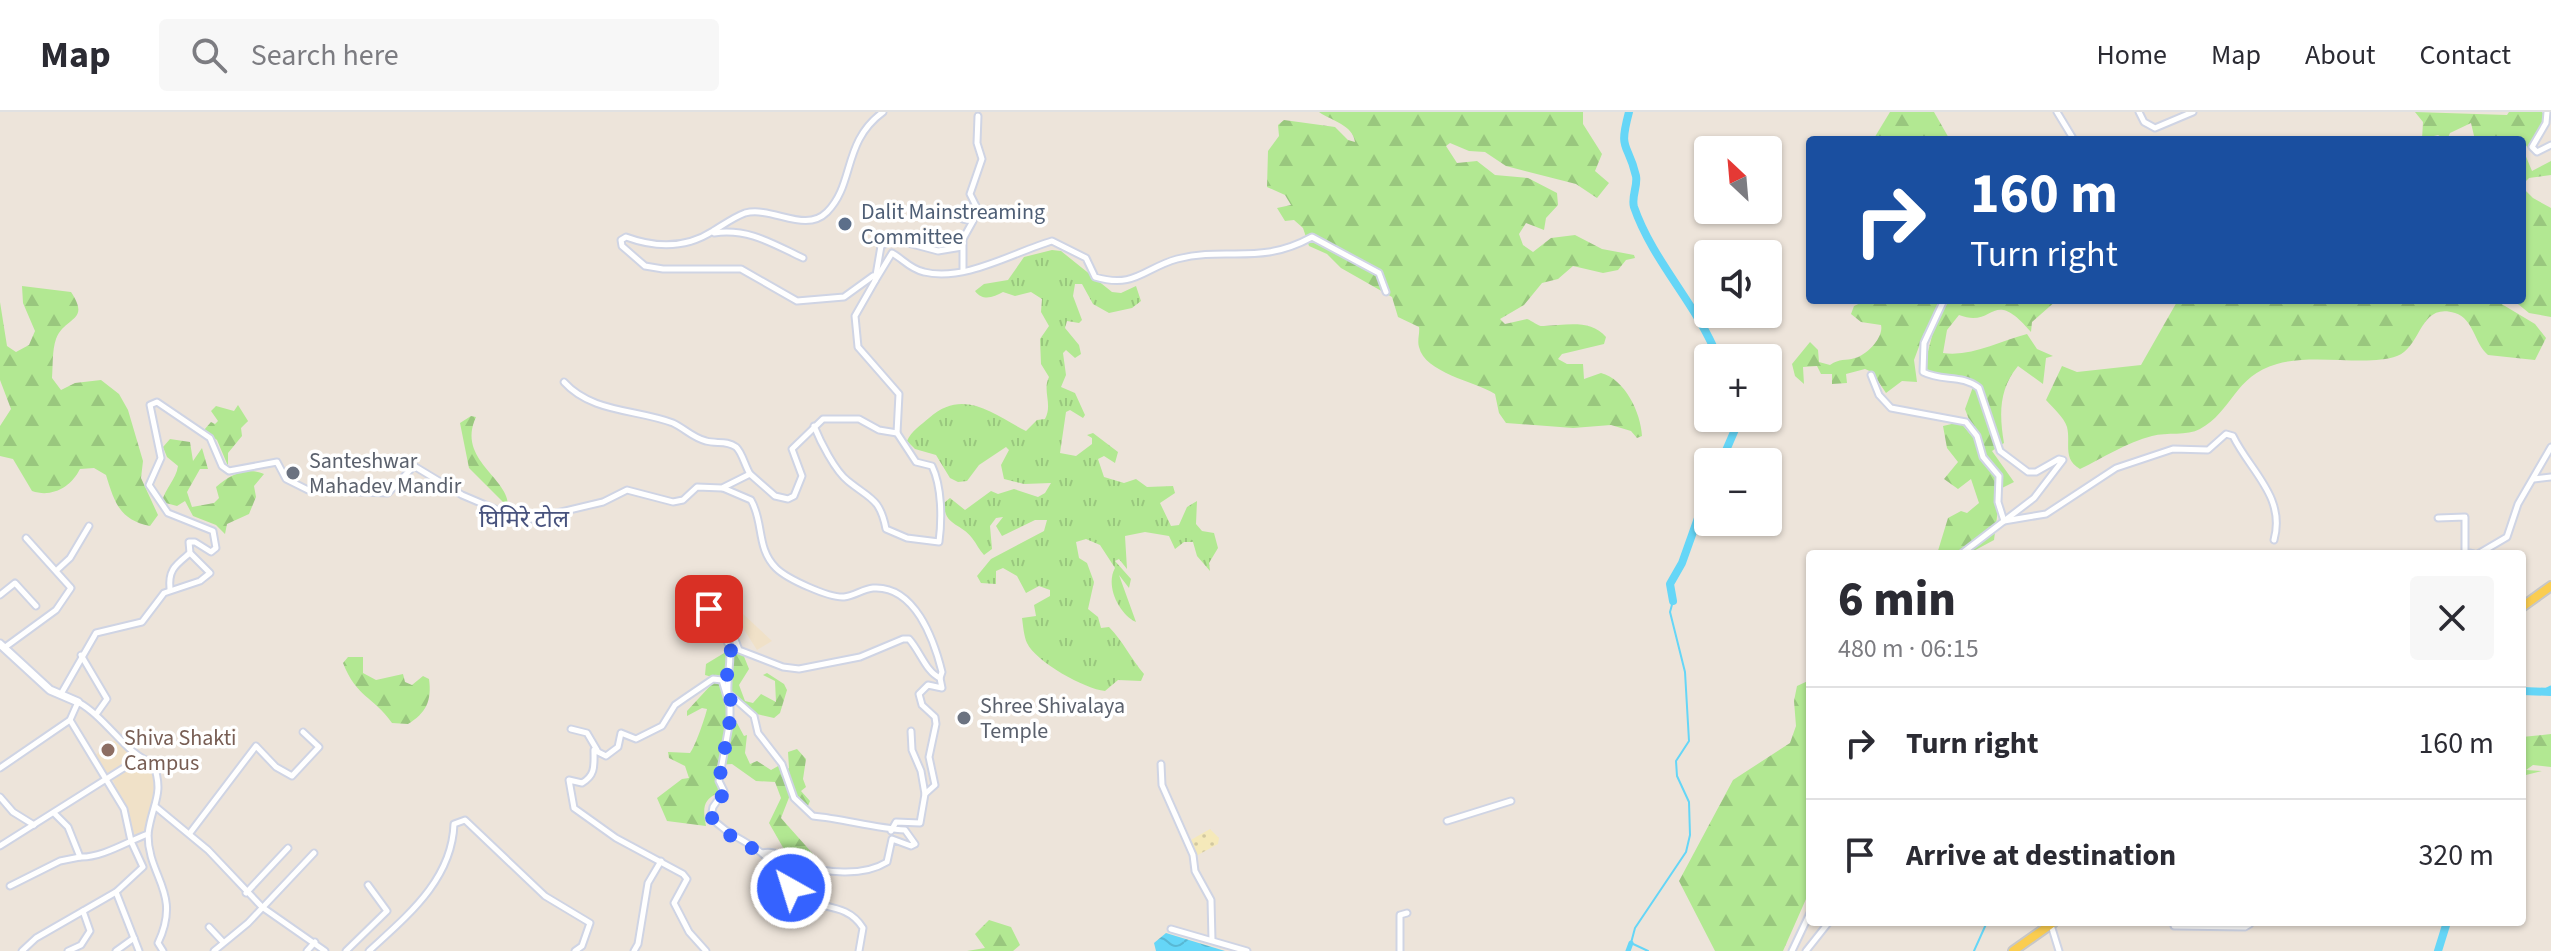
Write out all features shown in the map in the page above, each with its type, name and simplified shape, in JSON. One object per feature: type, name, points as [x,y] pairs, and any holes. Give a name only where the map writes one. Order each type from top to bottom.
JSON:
[{"type":"main road","points":[[2526,604],[2551,586]]},
{"type":"main road","points":[[2,646],[50,690],[78,702]]},
{"type":"main road","points":[[2013,951],[2046,926]]},
{"type":"street","points":[[883,112],[852,148],[845,177],[827,211],[804,222],[774,212],[746,213],[690,243],[648,245],[626,237],[621,240],[622,246],[645,266],[663,269],[741,269],[797,301],[844,297],[874,279],[881,246],[887,241],[938,251],[962,247]]},
{"type":"street","points":[[2057,112],[2072,136]]},
{"type":"street","points":[[2139,112],[2144,122],[2155,128],[2193,112]]},
{"type":"street","points":[[2547,112],[2546,123],[2532,147],[2537,152],[2551,145]]},
{"type":"street","points":[[963,270],[963,235],[973,221],[963,219],[977,208],[970,194],[982,159],[977,143],[978,116]]},
{"type":"street","points":[[709,234],[735,230],[767,239],[803,258]]},
{"type":"street","points":[[814,426],[822,446],[846,480],[863,488],[875,501],[886,529],[931,544],[939,542],[941,509],[937,475],[932,466],[916,462],[897,433],[899,394],[858,347],[855,316],[892,253],[907,265],[926,273],[989,267],[1020,250],[1052,241],[1086,258],[1095,277],[1113,282],[1149,274],[1176,259],[1276,254],[1312,237],[1379,273],[1386,292]]},
{"type":"street","points":[[1942,304],[1924,343],[1923,372],[1939,378],[1964,378],[1979,388],[2000,451],[2019,468],[2036,472],[2059,459],[2063,460],[2044,489],[1966,550]]},
{"type":"street","points":[[1871,375],[1879,395],[1891,408],[1966,422],[1977,436],[1983,457],[1999,476],[1998,502],[2004,521]]},
{"type":"street","points":[[564,382],[584,401],[645,414],[675,424],[706,441],[729,443],[739,449],[750,474],[775,496],[792,499],[802,476],[792,449],[823,419],[859,419],[879,430],[897,433]]},
{"type":"street","points":[[61,695],[96,633],[142,622],[155,602],[170,589],[179,588],[210,573],[190,553],[189,542],[195,542],[211,552],[216,548],[213,531],[168,513],[149,485],[161,458],[150,405],[157,402],[210,438],[222,466],[229,471],[277,462],[286,479],[308,490],[388,493],[414,466],[462,495],[523,521],[603,502],[627,490],[673,502],[683,500],[697,487],[722,488],[751,500],[761,544],[772,564],[789,577],[838,597],[871,588],[895,591],[903,596],[921,619],[941,667],[942,688],[928,685],[919,694],[922,705],[935,717],[936,724],[929,757],[935,785],[925,794]]},
{"type":"street","points":[[2004,521],[2046,514],[2116,468],[2177,448],[2208,450],[2226,434],[2233,436],[2273,497],[2276,513],[2274,540]]},
{"type":"street","points":[[2481,550],[2507,537],[2518,504],[2551,447]]},
{"type":"street","points":[[722,488],[750,474]]},
{"type":"street","points":[[2534,479],[2551,477]]},
{"type":"street","points":[[2438,518],[2465,517],[2465,550]]},
{"type":"street","points":[[57,571],[70,558],[89,526]]},
{"type":"street","points":[[2,646],[60,605],[71,588],[26,538]]},
{"type":"street","points":[[170,589],[169,575],[174,565],[190,553]]},
{"type":"street","points":[[0,595],[15,583],[36,606]]},
{"type":"street","points":[[730,720],[733,718],[727,674],[732,659],[730,644],[708,621],[709,609],[716,608],[729,624],[739,650],[783,667],[830,664],[909,639],[929,670],[940,678]]},
{"type":"street","points":[[81,655],[107,699],[97,713]]},
{"type":"street","points":[[571,729],[587,733],[597,750],[606,756],[618,747],[621,733],[636,739],[662,726],[675,705],[713,679],[722,680],[730,707],[730,720],[719,781],[724,791],[713,807],[711,817],[735,840],[762,853],[801,900],[833,906],[859,922],[864,931],[859,951]]},
{"type":"street","points":[[728,693],[754,716],[758,733],[782,764],[794,798],[808,812],[813,816],[909,832],[915,845],[892,839],[887,862],[866,872],[808,867],[777,853],[762,853]]},
{"type":"street","points":[[0,768],[70,720],[78,702],[97,713],[138,759],[153,763],[160,785],[148,834],[150,857],[165,888],[167,912],[158,943],[163,951]]},
{"type":"street","points":[[22,951],[45,932],[116,892],[143,867],[131,841],[124,809],[70,720]]},
{"type":"street","points":[[891,831],[896,822],[920,823],[925,794],[921,771],[912,750],[911,731]]},
{"type":"street","points":[[190,833],[256,746],[282,771],[292,776],[300,772],[319,747],[303,732]]},
{"type":"street","points":[[597,750],[595,769],[588,780],[582,783],[569,780],[574,808],[613,835],[682,873],[687,879],[676,896],[676,910],[706,951]]},
{"type":"street","points":[[0,846],[138,759]]},
{"type":"street","points":[[1161,764],[1162,785],[1193,855],[1195,871],[1211,900],[1212,940]]},
{"type":"street","points":[[0,797],[13,812],[34,825]]},
{"type":"street","points":[[1447,821],[1511,801]]},
{"type":"street","points":[[156,807],[190,833],[262,907],[325,951]]},
{"type":"street","points":[[54,813],[68,827],[80,857]]},
{"type":"street","points":[[369,951],[417,908],[446,862],[454,842],[454,824],[465,820],[545,896],[569,914],[590,923],[582,946],[575,951]]},
{"type":"street","points":[[10,886],[60,861],[90,858],[148,834]]},
{"type":"street","points":[[246,893],[288,848]]},
{"type":"street","points":[[214,951],[314,853]]},
{"type":"street","points":[[634,951],[638,944],[648,883],[661,861]]},
{"type":"street","points":[[346,951],[387,911],[368,885]]},
{"type":"street","points":[[116,892],[139,951]]},
{"type":"street","points":[[68,951],[81,945],[90,931],[83,911]]},
{"type":"street","points":[[1400,951],[1400,915],[1407,913]]},
{"type":"street","points":[[1792,951],[1806,921]]},
{"type":"street","points":[[1806,951],[1826,926]]},
{"type":"street","points":[[2051,926],[2059,951]]},
{"type":"street","points":[[209,927],[224,943]]},
{"type":"street","points":[[1171,929],[1247,951]]},
{"type":"street","points":[[116,951],[134,938]]},
{"type":"street","points":[[307,951],[315,942]]},
{"type":"street","points":[[638,944],[643,951]]},
{"type":"shaded area","points":[[742,613],[772,641],[757,650],[736,617]]},
{"type":"shaded area","points":[[119,737],[133,761],[150,763],[159,784],[146,832],[133,837],[128,815],[112,778],[93,757]]},
{"type":"green space","points":[[1319,112],[1583,112],[1583,124],[1602,154],[1595,171],[1609,183],[1597,198],[1576,184],[1506,166],[1485,152],[1469,151],[1450,143],[1446,146],[1457,163],[1477,161],[1495,175],[1528,178],[1557,193],[1558,205],[1546,218],[1544,230],[1526,223],[1519,234],[1523,245],[1533,252],[1551,238],[1575,235],[1602,249],[1634,255],[1635,258],[1626,260],[1618,270],[1603,273],[1573,266],[1558,279],[1542,283],[1524,305],[1500,319],[1505,324],[1527,319],[1542,326],[1578,324],[1600,331],[1606,337],[1604,344],[1562,354],[1558,359],[1567,364],[1583,364],[1584,379],[1601,373],[1617,382],[1635,408],[1642,436],[1637,438],[1631,431],[1611,425],[1573,428],[1506,423],[1499,413],[1495,394],[1440,370],[1423,356],[1418,345],[1419,327],[1398,317],[1392,297],[1341,268],[1327,254],[1309,246],[1303,228],[1294,220],[1285,221],[1277,208],[1291,205],[1285,195],[1267,187],[1268,151],[1279,136],[1278,125],[1284,120],[1335,127],[1348,140],[1355,142],[1346,127]]},
{"type":"green space","points":[[1890,112],[1934,112],[1948,136],[1875,136]]},
{"type":"green space","points":[[2415,112],[2507,115],[2509,112],[2542,112],[2544,115],[2538,135],[2528,148],[2526,136],[2474,136],[2471,123],[2449,136],[2422,136],[2423,122]]},
{"type":"green space","points":[[2526,157],[2532,171],[2551,161],[2551,175],[2526,181]]},
{"type":"green space","points":[[2526,191],[2551,208],[2551,317],[2529,313],[2518,304],[2526,304]]},
{"type":"green space","points":[[1052,250],[1061,251],[1112,292],[1121,293],[1136,286],[1141,301],[1132,308],[1109,313],[1093,304],[1082,284],[1075,284],[1073,296],[1082,320],[1079,323],[1067,321],[1065,328],[1079,345],[1081,354],[1075,358],[1066,350],[1063,353],[1066,375],[1061,387],[1075,393],[1085,415],[1083,418],[1070,410],[1066,412],[1060,453],[1076,456],[1092,444],[1092,438],[1087,435],[1093,433],[1118,452],[1115,463],[1104,456],[1098,459],[1104,477],[1124,483],[1136,479],[1147,487],[1173,486],[1175,493],[1160,503],[1171,526],[1179,525],[1187,507],[1197,501],[1196,524],[1202,531],[1214,533],[1218,548],[1209,563],[1210,571],[1197,556],[1193,542],[1184,542],[1175,549],[1169,536],[1145,532],[1125,536],[1127,569],[1119,559],[1115,561],[1131,579],[1129,588],[1119,575],[1136,622],[1124,613],[1115,599],[1112,575],[1115,568],[1100,545],[1086,539],[1076,542],[1079,558],[1087,563],[1094,582],[1088,609],[1098,617],[1101,628],[1109,627],[1114,632],[1144,674],[1141,681],[1118,680],[1105,691],[1062,673],[1040,658],[1027,643],[1022,618],[1036,616],[1034,605],[1050,596],[1050,590],[1039,586],[1026,593],[1017,576],[1003,568],[996,571],[996,584],[981,583],[977,576],[991,559],[1044,531],[1047,520],[1035,520],[1002,536],[996,526],[1003,517],[996,518],[990,526],[992,549],[984,555],[968,533],[950,520],[945,510],[944,503],[950,498],[965,510],[991,491],[998,494],[1014,489],[1038,497],[1045,493],[1051,483],[1024,484],[1004,479],[1001,465],[1009,450],[1006,447],[979,465],[967,481],[958,482],[950,478],[936,455],[915,449],[907,441],[929,418],[954,405],[979,407],[1026,431],[1037,420],[1045,419],[1049,377],[1041,364],[1040,339],[1049,326],[1041,312],[1042,299],[1031,292],[1015,296],[1003,292],[985,297],[975,291],[984,284],[1008,280],[1024,257]]},
{"type":"green space","points":[[22,286],[71,292],[77,314],[56,339],[52,378],[61,390],[75,383],[101,380],[119,394],[128,410],[143,461],[141,478],[158,515],[150,526],[132,520],[120,510],[106,475],[94,468],[80,469],[72,481],[54,492],[39,493],[32,491],[13,459],[0,456],[0,426],[11,409],[0,380],[0,302],[7,346],[16,352],[29,345],[35,331],[23,303]]},
{"type":"green space","points":[[2052,304],[2032,322],[2031,332],[2018,318],[2000,310],[1980,317],[1959,315],[1947,330],[1943,353],[1975,351],[2027,334],[2037,349],[2053,356],[2046,358],[2043,384],[2018,366],[2004,393],[2001,422],[2004,443],[1992,451],[2014,482],[1994,492],[1998,509],[1994,540],[1975,550],[1938,550],[1948,518],[1961,511],[1967,513],[1979,503],[1971,479],[1958,489],[1944,479],[1958,462],[1947,448],[1943,426],[1960,422],[1970,434],[1974,433],[1965,409],[1974,384],[1930,373],[1924,367],[1933,332],[1924,333],[1914,360],[1917,382],[1902,381],[1886,393],[1872,372],[1865,369],[1846,374],[1847,383],[1832,384],[1832,374],[1821,374],[1817,366],[1803,367],[1804,384],[1795,376],[1792,364],[1810,342],[1818,350],[1819,362],[1830,365],[1860,356],[1874,345],[1881,325],[1861,322],[1851,314],[1854,306]]},
{"type":"green space","points":[[2176,304],[2502,304],[2535,324],[2546,338],[2535,360],[2488,355],[2466,320],[2455,313],[2443,311],[2427,319],[2412,344],[2397,356],[2277,364],[2251,377],[2211,422],[2200,429],[2143,439],[2080,469],[2069,456],[2065,423],[2046,400],[2062,366],[2077,372],[2141,365]]},
{"type":"green space","points":[[238,405],[248,421],[241,428],[242,436],[228,453],[228,466],[217,440],[204,430],[211,422],[215,424],[218,421],[211,411],[216,406],[234,411]]},
{"type":"green space","points":[[471,416],[476,417],[473,445],[478,457],[501,487],[508,507],[469,468],[460,423]]},
{"type":"green space","points":[[170,439],[190,442],[193,461],[202,448],[208,469],[200,469],[187,492],[192,507],[214,503],[219,498],[216,487],[233,476],[245,471],[264,474],[254,486],[256,497],[249,514],[227,524],[225,534],[216,525],[193,516],[185,501],[177,506],[162,502],[178,466],[167,457],[163,447]]},
{"type":"green space","points":[[739,644],[749,669],[739,685],[745,701],[753,703],[761,694],[776,702],[775,681],[763,675],[767,673],[784,684],[787,690],[780,713],[774,718],[757,714],[735,699],[726,723],[732,726],[737,723],[744,736],[747,735],[745,753],[750,764],[757,761],[771,770],[780,765],[784,772],[789,768],[788,752],[797,749],[806,759],[803,779],[806,787],[801,791],[810,801],[808,806],[790,795],[781,818],[813,854],[793,856],[785,851],[769,823],[781,798],[775,782],[756,781],[732,764],[717,765],[718,793],[705,806],[706,826],[667,821],[657,798],[682,779],[689,778],[685,766],[669,758],[668,752],[690,753],[694,745],[707,709],[702,708],[687,716],[687,711],[711,685],[712,677],[705,675],[706,664]]},
{"type":"green space","points":[[348,657],[363,657],[363,673],[376,680],[403,674],[405,682],[412,685],[423,676],[429,679],[430,694],[423,711],[408,724],[392,723],[359,690],[348,674],[343,663]]},
{"type":"green space","points":[[1806,682],[1806,899],[1783,951],[1715,951],[1679,881],[1733,780],[1790,743],[1796,726],[1794,701],[1797,686]]},
{"type":"green space","points":[[2551,734],[2551,767],[2533,765],[2526,770],[2526,737]]},
{"type":"green space","points":[[989,920],[1011,927],[1020,945],[1013,951],[967,951],[985,948],[975,934]]},
{"type":"sand","points":[[1210,829],[1219,838],[1218,844],[1196,856],[1189,841]]},
{"type":"water","points":[[1166,933],[1225,951],[1156,951],[1154,943]]},
{"type":"waterway","points":[[1629,112],[1624,141],[1636,176],[1634,207],[1652,246],[1712,344]]},
{"type":"waterway","points":[[1727,448],[1734,432]]},
{"type":"waterway","points":[[1673,601],[1670,584],[1682,563],[1694,529]]},
{"type":"waterway","points":[[1648,951],[1631,943],[1635,928],[1686,852],[1690,835],[1689,802],[1677,776],[1676,761],[1689,741],[1685,672],[1670,612],[1673,601]]},
{"type":"waterway","points":[[2545,691],[2551,688]]},
{"type":"waterway","points":[[2526,691],[2551,692]]},
{"type":"waterway","points":[[1974,951],[1985,926]]},
{"type":"waterway","points":[[2438,951],[2446,926]]},
{"type":"waterway","points":[[1628,951],[1631,943]]},
{"type":"place","name":"Dalit Mainstreaming Committee","points":[[845,224]]},
{"type":"place","name":"Santeshwar Mahadev Mandir","points":[[293,473]]},
{"type":"place","name":"Shree Shivalaya Temple","points":[[964,718]]},
{"type":"place","name":"Shiva Shakti Campus","points":[[108,750]]},
{"type":"district","name":"घिमिरे टोल","points":[[524,519]]},
{"type":"route","points":[[709,609],[706,616],[708,621],[719,629],[730,644],[732,659],[727,674],[733,718],[730,720],[720,768],[719,781],[724,791],[713,807],[711,817],[735,840],[762,853],[791,888]]}]
